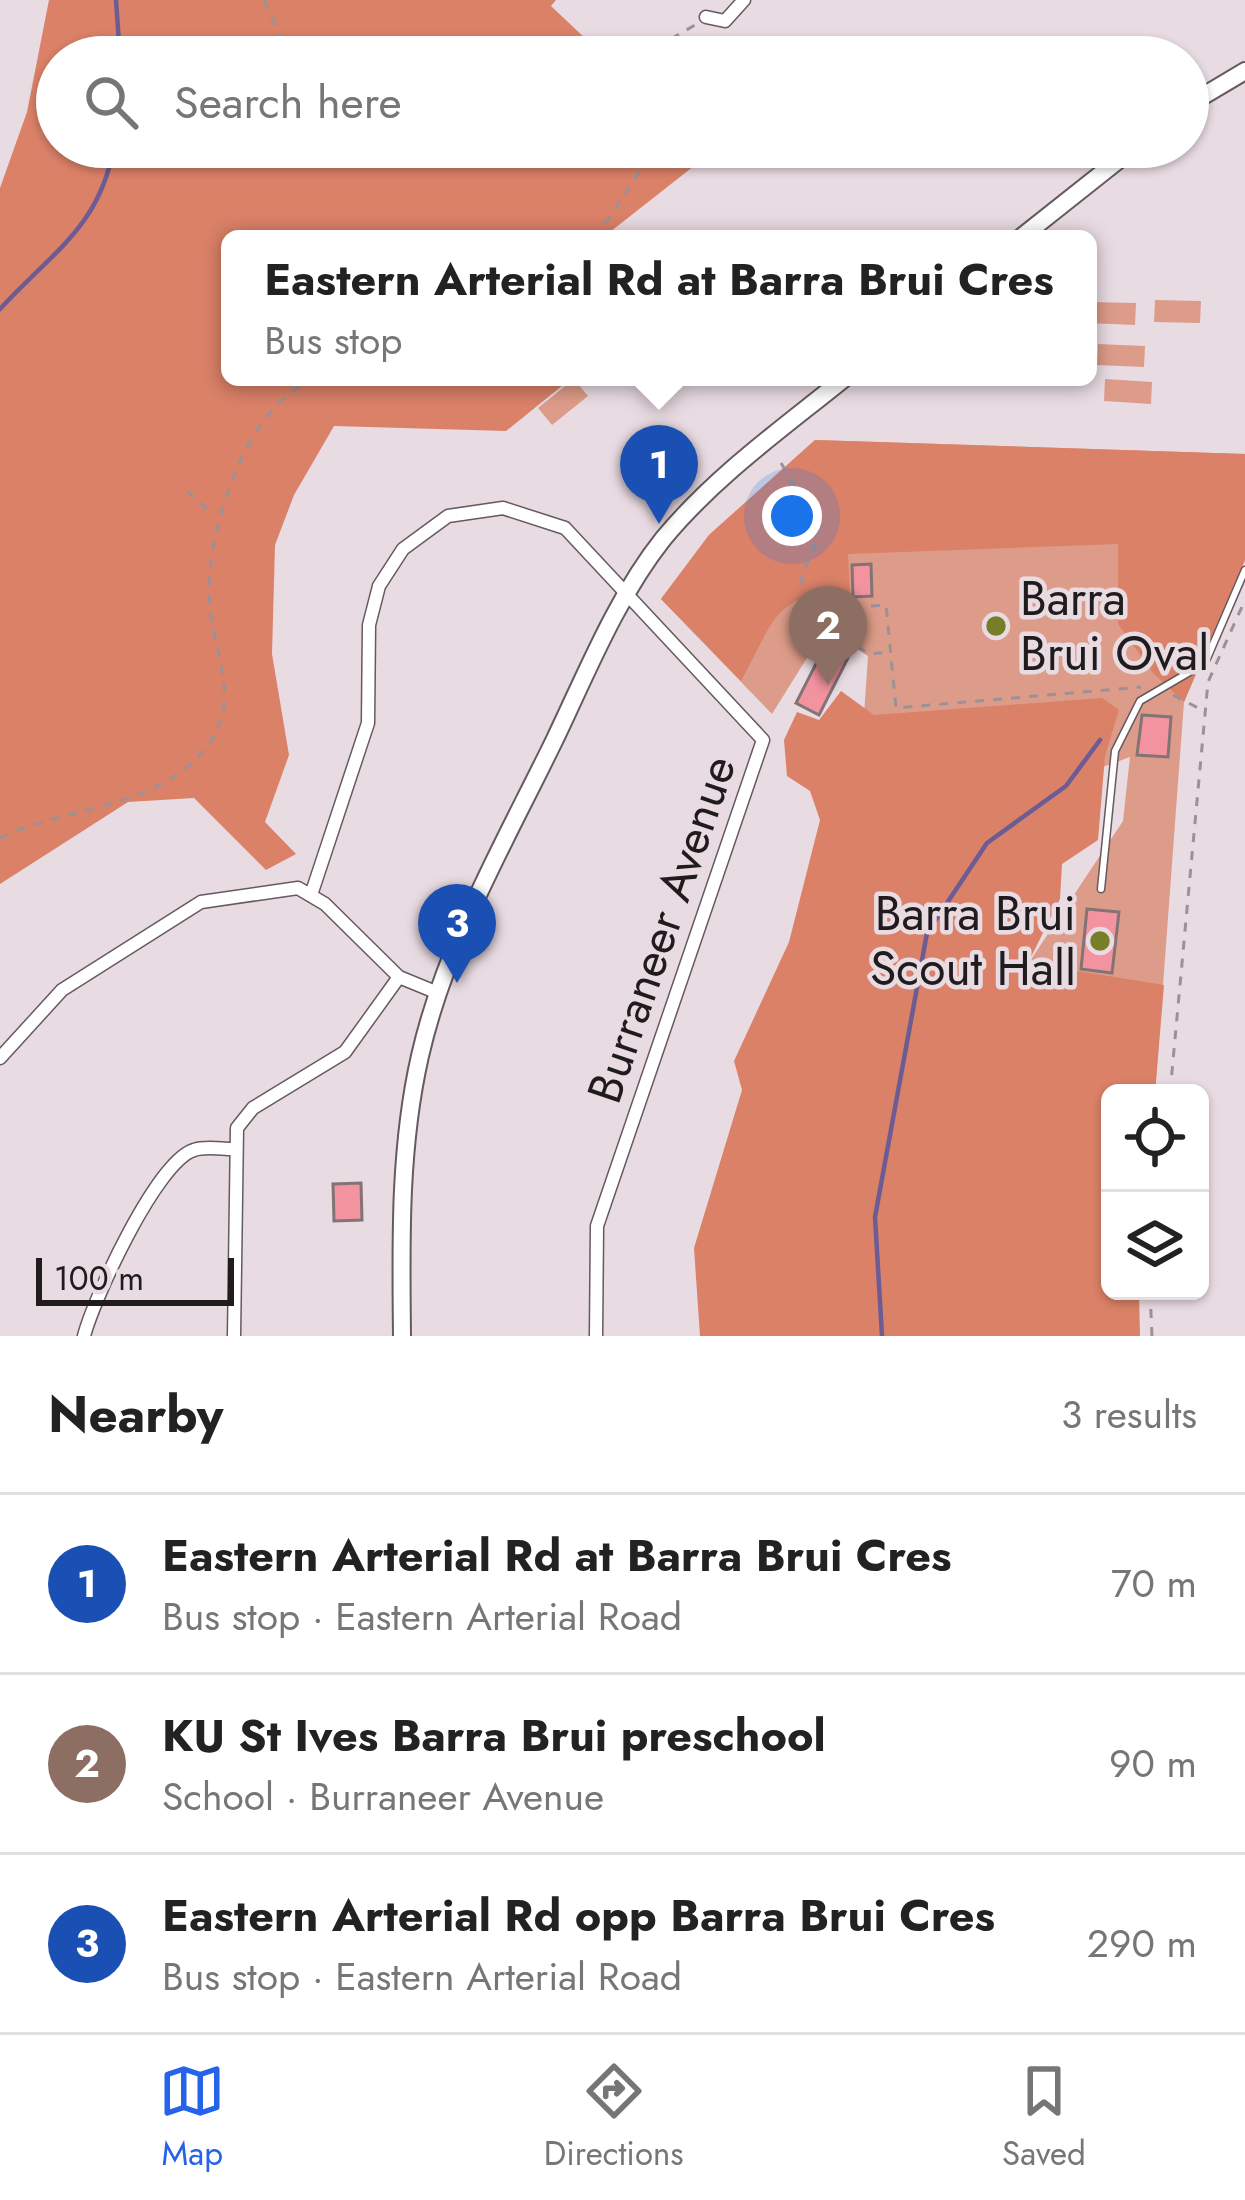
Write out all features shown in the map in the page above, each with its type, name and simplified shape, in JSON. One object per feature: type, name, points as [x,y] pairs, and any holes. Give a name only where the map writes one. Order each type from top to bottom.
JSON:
[{"type":"main road","points":[[1209,93],[1244,72]]},
{"type":"main road","points":[[1030,230],[1109,168]]},
{"type":"main road","points":[[402,1336],[403,1165],[420,1055],[438,992],[484,884],[628,591],[662,540],[722,476],[835,386]]},
{"type":"street","points":[[706,17],[725,21],[744,0]]},
{"type":"street","points":[[311,895],[368,723],[372,606],[388,566],[403,549],[432,524],[463,512],[522,511],[565,528],[628,591]]},
{"type":"street","name":"Burraneer Avenue","points":[[596,1336],[597,1226],[763,740],[628,591]]},
{"type":"street","points":[[0,1058],[62,990],[201,902],[287,886],[311,895],[399,976],[438,992]]},
{"type":"street","points":[[234,1336],[232,1149],[237,1128],[253,1108],[345,1052],[399,976]]},
{"type":"street","points":[[84,1336],[128,1232],[179,1158],[195,1149],[232,1149]]},
{"type":"lane","points":[[1101,890],[1114,752],[1140,701],[1157,686],[1205,663],[1245,570]]},
{"type":"path","points":[[264,0],[280,36]]},
{"type":"path","points":[[675,36],[706,17]]},
{"type":"path","points":[[601,230],[640,168]]},
{"type":"path","points":[[0,838],[44,820],[161,786],[211,742],[221,719],[226,677],[209,600],[216,517],[257,433],[302,386]]},
{"type":"path","points":[[781,463],[817,524],[817,541],[801,576],[808,617]]},
{"type":"path","points":[[187,491],[216,517]]},
{"type":"path","points":[[1170,1084],[1208,682],[1245,600]]},
{"type":"path","points":[[872,606],[886,605],[896,708],[1157,686],[1206,712]]},
{"type":"path","points":[[824,610],[826,626],[869,654],[890,652]]},
{"type":"path","points":[[1151,1300],[1153,1336]]},
{"type":"shaded area","points":[[49,0],[556,0],[551,6],[583,36],[42,36]]},
{"type":"shaded area","points":[[36,66],[36,168],[691,168],[612,230],[221,230],[221,386],[562,386],[506,431],[334,426],[294,495],[275,545],[272,654],[289,755],[265,822],[296,854],[266,870],[194,798],[128,802],[0,884],[0,188],[27,112]]},
{"type":"shaded area","points":[[1155,300],[1201,301],[1200,323],[1154,322]]},
{"type":"shaded area","points":[[1097,302],[1136,303],[1135,325],[1097,323]]},
{"type":"shaded area","points":[[1098,344],[1145,346],[1144,367],[1097,365]]},
{"type":"shaded area","points":[[1105,379],[1152,382],[1151,404],[1104,401]]},
{"type":"shaded area","points":[[565,386],[580,386],[588,396],[552,425],[538,408]]},
{"type":"shaded area","points":[[815,440],[1245,454],[1245,560],[1184,702],[1156,1084],[1104,1084],[1028,964],[1123,821],[1130,757],[1011,801],[859,789],[868,656],[825,629],[772,714],[661,599],[709,535]]},
{"type":"shaded area","points":[[815,440],[1245,454],[1245,560],[1184,702],[1153,673],[1118,624],[1118,544],[848,554],[850,593],[806,597],[791,604],[770,626],[741,681],[661,599],[709,535]]},
{"type":"shaded area","points":[[841,691],[874,715],[1102,698],[1119,710],[1105,756],[1098,840],[1062,864],[1060,899],[1028,963],[1164,985],[1156,1084],[1101,1084],[1101,1300],[1139,1300],[1140,1336],[700,1336],[694,1248],[742,1090],[734,1061],[789,942],[820,820],[810,791],[787,776],[784,740],[797,712],[819,720]]},
{"type":"building","points":[[871,564],[872,596],[853,597],[852,565]]},
{"type":"building","points":[[826,644],[849,656],[819,715],[796,703]]},
{"type":"building","points":[[1142,715],[1171,717],[1168,757],[1137,755]]},
{"type":"building","name":"Barra Brui Scout Hall","points":[[1087,909],[1119,912],[1112,973],[1081,969]]},
{"type":"building","points":[[361,1183],[362,1220],[334,1221],[333,1184]]},
{"type":"waterway","points":[[116,0],[119,36]]},
{"type":"waterway","points":[[0,309],[85,219],[109,168]]},
{"type":"waterway","points":[[882,1336],[875,1217],[927,933],[987,843],[1066,786],[1100,740]]},
{"type":"place","name":"Eastern Arterial Rd at Barra Brui Cres","points":[[659,524]]},
{"type":"place","name":"Barra Brui Oval","points":[[996,626]]},
{"type":"place","name":"KU St Ives Barra Brui preschool","points":[[828,685]]},
{"type":"place","name":"Barra Brui Scout Hall","points":[[1100,941]]},
{"type":"place","name":"Eastern Arterial Rd opp Barra Brui Cres","points":[[457,983]]}]
